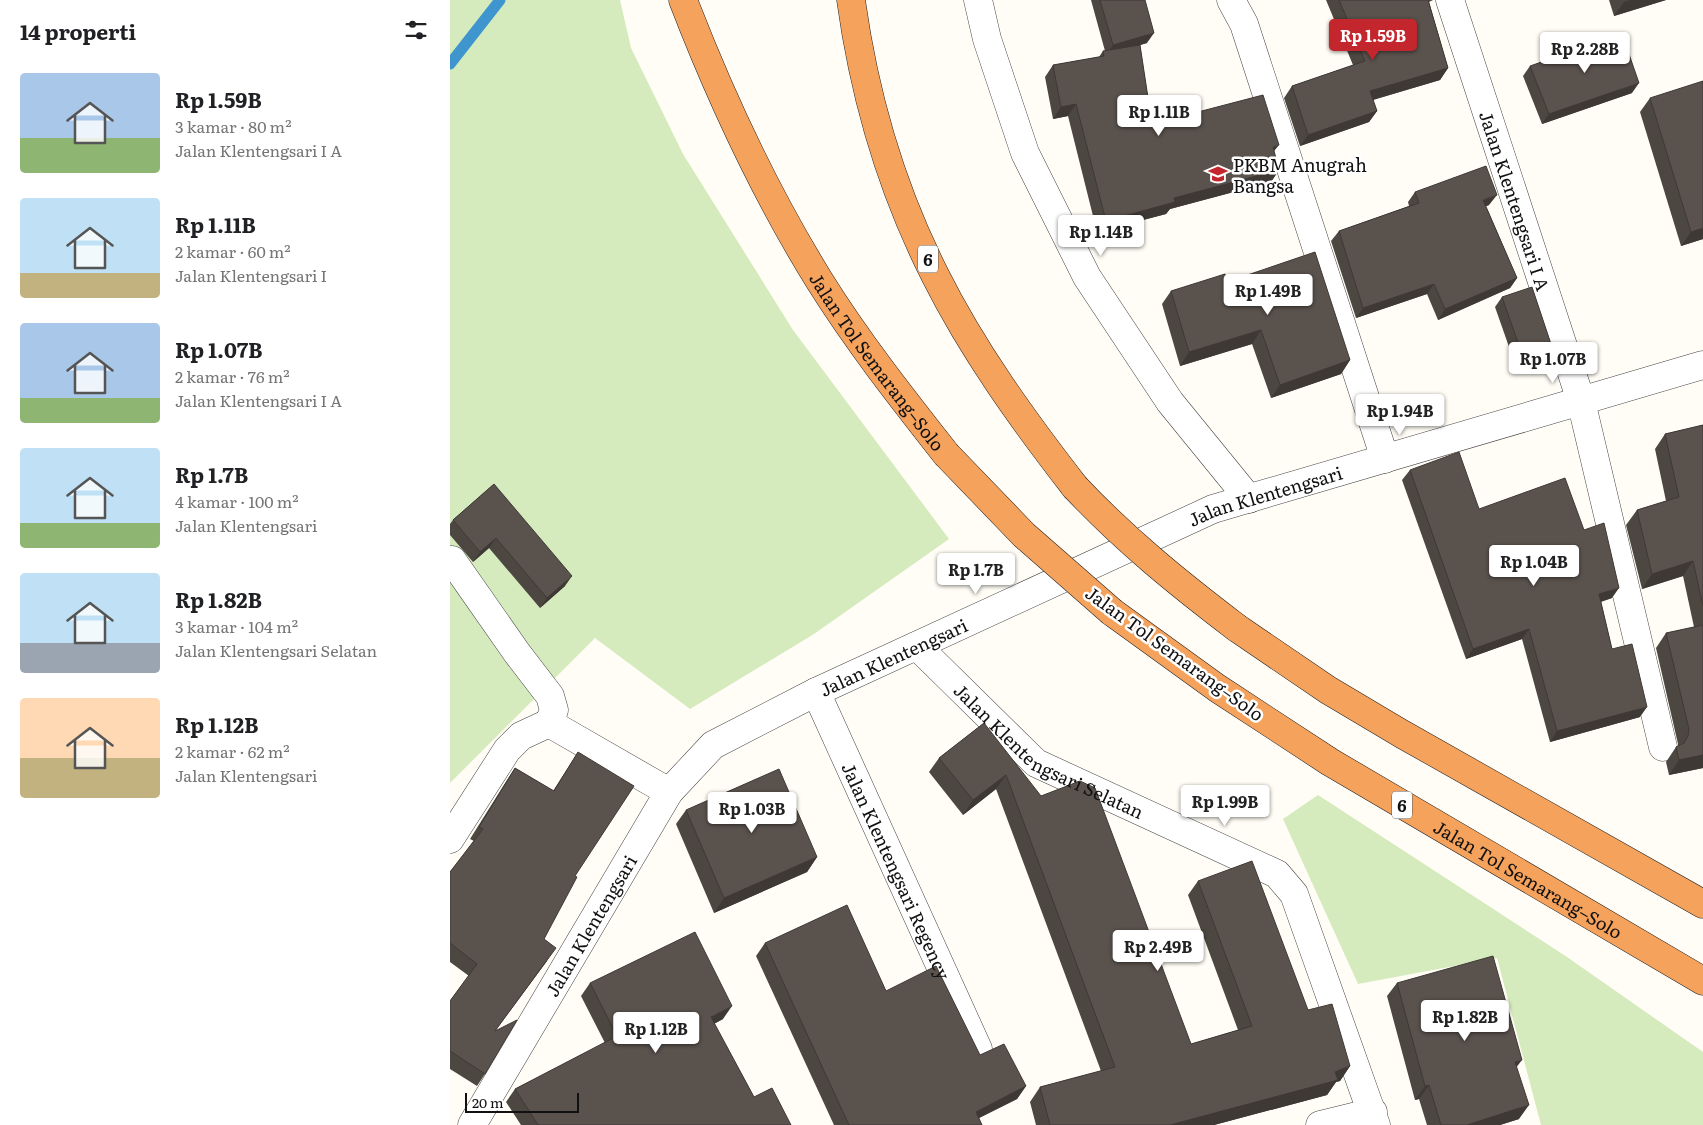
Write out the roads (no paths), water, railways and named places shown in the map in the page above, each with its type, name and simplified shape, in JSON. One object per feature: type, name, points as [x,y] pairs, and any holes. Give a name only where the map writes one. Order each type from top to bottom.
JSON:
[{"type":"highway","name":"Jalan Tol Semarang–Solo","points":[[683,0],[709,68],[760,175],[819,280],[879,369],[946,454],[1024,535],[1112,612],[1217,688],[1330,762],[1703,981]]},
{"type":"highway","name":"6","points":[[851,0],[876,126],[903,200],[934,274],[973,344],[1024,422],[1074,487],[1108,522],[1163,572],[1237,628],[1328,690],[1402,734],[1703,904]]},
{"type":"street","points":[[978,0],[987,39],[1025,153],[1087,278],[1170,402],[1248,499]]},
{"type":"street","points":[[1231,0],[1244,24],[1385,459]]},
{"type":"street","name":"Jalan Klentengsari I A","points":[[1450,0],[1581,401],[1663,747]]},
{"type":"street","name":"Jalan Klentengsari","points":[[472,1125],[669,792],[713,745],[816,692],[1213,510],[1703,365]]},
{"type":"street","points":[[450,839],[507,750],[522,736],[549,723],[554,710],[550,696],[517,653],[452,560]]},
{"type":"street","name":"Jalan Klentengsari Selatan","points":[[917,646],[1036,763],[1277,874],[1294,894],[1375,1119]]},
{"type":"street","name":"Jalan Klentengsari Regency","points":[[816,692],[978,1049]]},
{"type":"street","points":[[549,723],[669,792]]},
{"type":"street","points":[[1320,1125],[1375,1119]]},
{"type":"waterway","points":[[450,64],[500,0]]},
{"type":"place","name":"PKBM Anugrah Bangsa","points":[[1218,174]]}]
